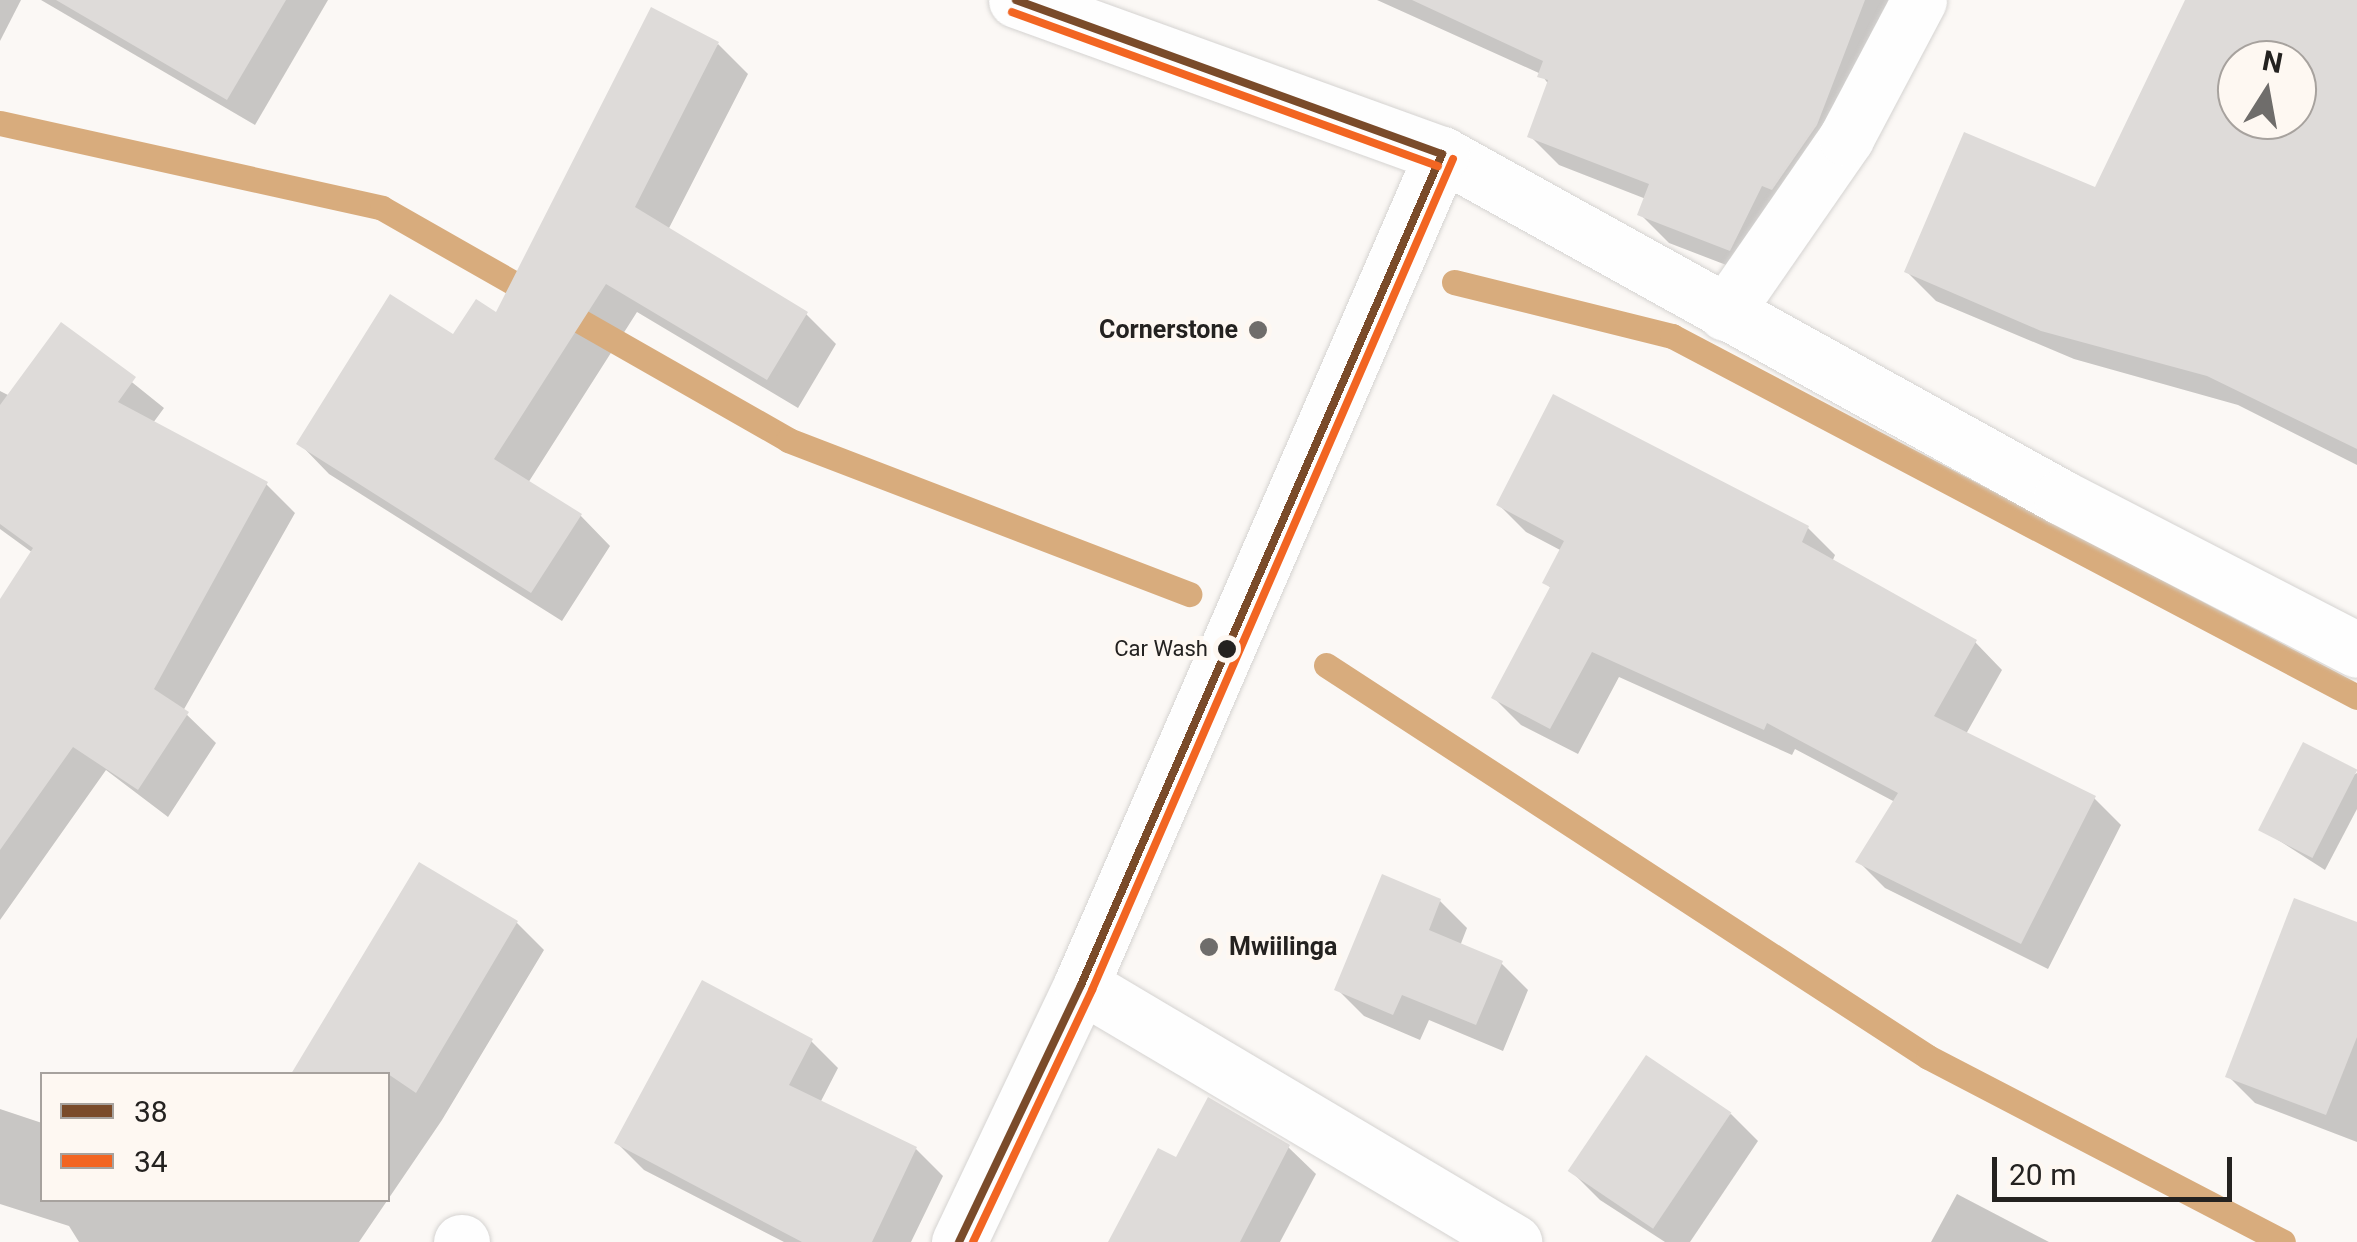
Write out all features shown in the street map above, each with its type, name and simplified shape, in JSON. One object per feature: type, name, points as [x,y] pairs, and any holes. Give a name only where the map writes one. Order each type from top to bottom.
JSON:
[{"type":"street","points":[[1016,0],[1442,154],[1725,313],[2357,650]]},
{"type":"street","points":[[1725,313],[1846,138],[1919,0]]},
{"type":"street","points":[[959,1242],[1081,985],[1442,154]]},
{"type":"street","points":[[1081,985],[1514,1242]]},
{"type":"building","points":[[56,0],[286,0],[227,100]]},
{"type":"building","points":[[1412,0],[1865,0],[1817,125],[1772,190],[1762,186],[1730,251],[1637,215],[1649,184],[1527,137],[1548,80],[1537,77],[1543,61]]},
{"type":"building","points":[[2185,0],[2357,0],[2357,449],[2207,376],[2041,331],[1904,272],[1964,132],[2095,187]]},
{"type":"building","points":[[651,7],[719,42],[635,207],[808,312],[767,380],[606,284],[494,459],[582,514],[531,593],[296,444],[390,294],[453,334],[476,299],[496,312]]},
{"type":"building","points":[[61,322],[136,377],[118,402],[268,482],[154,689],[189,712],[138,790],[73,747],[0,850],[0,599],[33,548],[0,524],[0,405]]},
{"type":"building","points":[[1553,394],[1809,526],[1802,542],[1977,640],[1934,716],[2096,796],[2021,944],[1855,862],[1898,793],[1767,723],[1764,730],[1592,652],[1550,729],[1491,698],[1550,587],[1542,583],[1564,541],[1496,505]]},
{"type":"building","points":[[2303,742],[2357,770],[2312,858],[2258,830]]},
{"type":"building","points":[[419,862],[518,921],[416,1093],[390,1072],[292,1072]]},
{"type":"building","points":[[1382,874],[1441,899],[1429,930],[1503,961],[1476,1025],[1402,995],[1393,1015],[1334,990]]},
{"type":"building","points":[[2294,898],[2357,922],[2357,1037],[2326,1115],[2225,1077]]},
{"type":"building","points":[[702,980],[813,1039],[789,1085],[917,1147],[872,1242],[802,1242],[614,1143]]},
{"type":"building","points":[[1646,1055],[1731,1113],[1653,1229],[1568,1171]]},
{"type":"building","points":[[1208,1097],[1290,1145],[1240,1242],[1108,1242],[1158,1148],[1176,1157]]},
{"type":"waterway","points":[[0,123],[382,208],[788,440],[1190,594]]},
{"type":"waterway","points":[[1454,282],[1672,336],[2357,697]]},
{"type":"waterway","points":[[1326,665],[1928,1057],[2283,1242]]},
{"type":"transit line","name":"38","points":[[1016,0],[1442,154]]},
{"type":"transit line","name":"34","points":[[1012,12],[1438,166]]},
{"type":"transit line","name":"38","points":[[959,1242],[1081,985],[1442,154]]},
{"type":"transit line","name":"34","points":[[973,1242],[1092,990],[1453,159]]},
{"type":"place","name":"Cornerstone","points":[[1258,330]]},
{"type":"place","name":"Car Wash","points":[[1227,649]]},
{"type":"place","name":"Mwiilinga","points":[[1209,947]]}]
